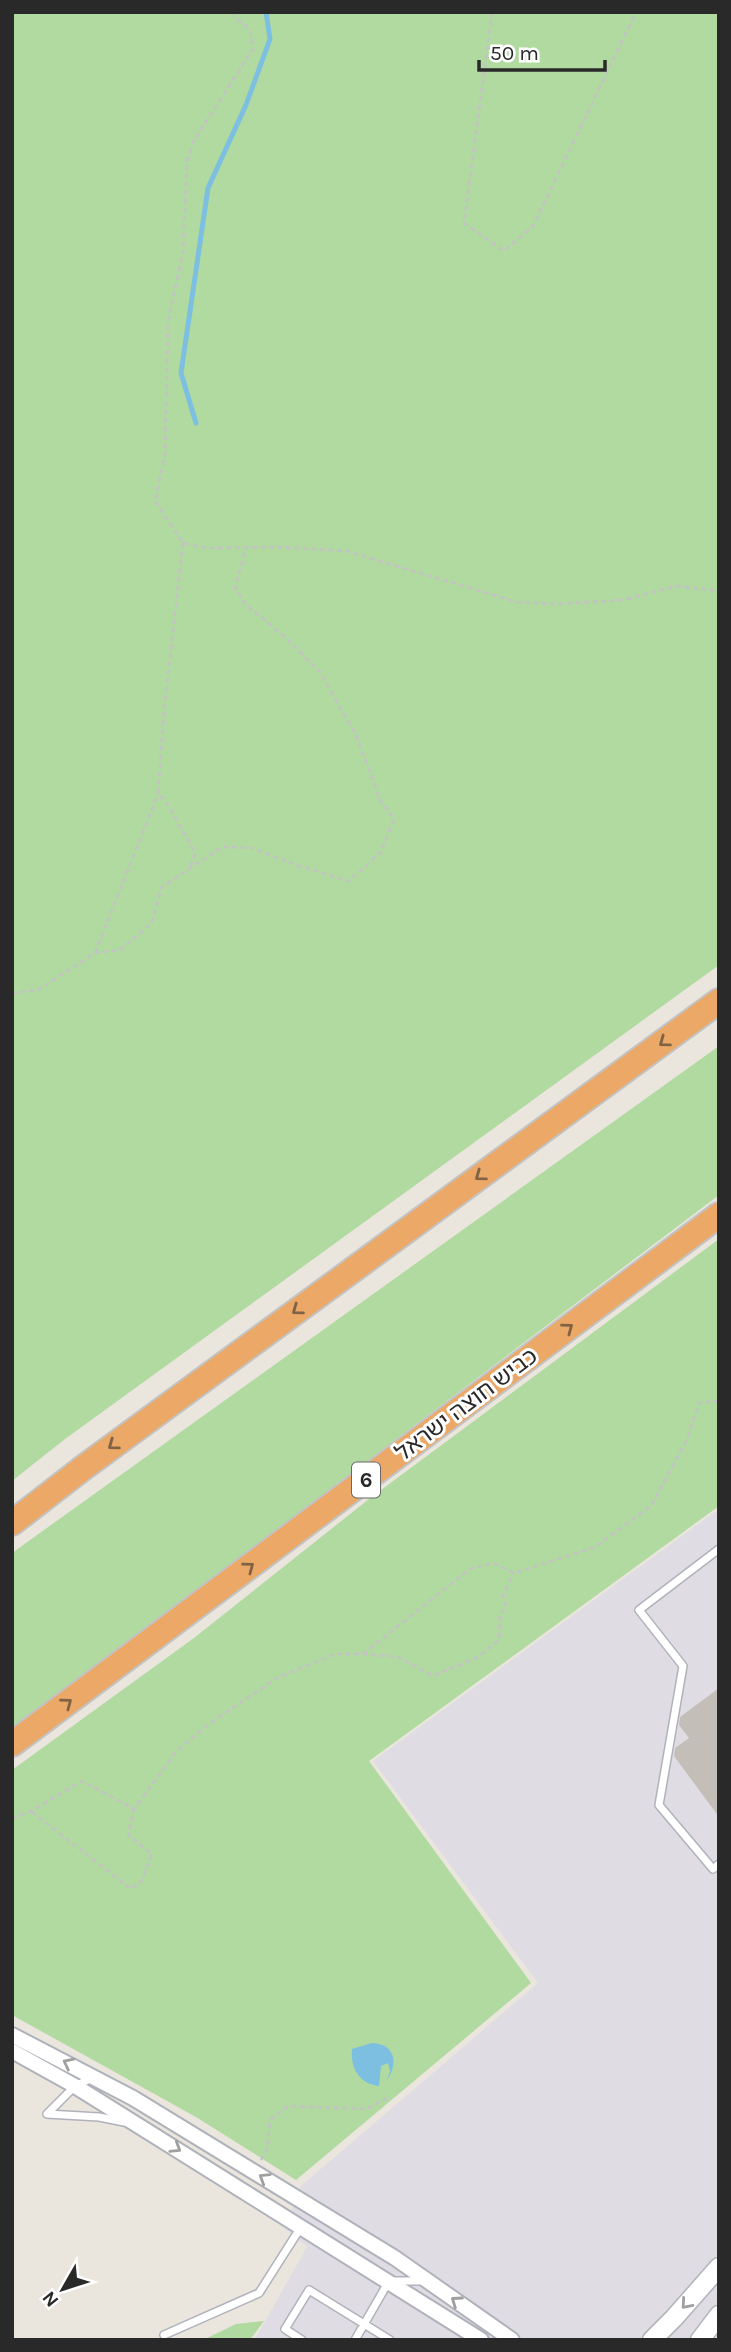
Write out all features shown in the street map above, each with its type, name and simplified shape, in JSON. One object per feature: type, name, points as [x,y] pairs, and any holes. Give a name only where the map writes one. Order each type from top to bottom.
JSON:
[{"type":"highway","points":[[12,1523],[116,1443],[719,1001]]},
{"type":"highway","name":"כביש חוצה ישראל","points":[[12,1744],[719,1215]]},
{"type":"street","points":[[12,2035],[133,2098],[253,2171],[395,2258],[512,2340]]},
{"type":"street","points":[[12,2051],[137,2124],[481,2340]]},
{"type":"street","points":[[652,2340],[719,2267]]},
{"type":"street","points":[[700,2340],[719,2315]]},
{"type":"lane","points":[[719,1549],[639,1610],[682,1667],[659,1805],[713,1869],[719,1864]]},
{"type":"lane","points":[[94,2077],[75,2086],[47,2115],[99,2117],[137,2124]]},
{"type":"lane","points":[[164,2335],[259,2293],[301,2226]]},
{"type":"lane","points":[[355,2340],[389,2281],[428,2281]]},
{"type":"lane","points":[[302,2340],[285,2329],[309,2290],[390,2340]]},
{"type":"path","points":[[95,953],[158,794],[164,710],[183,543],[155,501],[165,454],[168,321],[183,252],[187,161],[192,142],[253,49],[250,30],[233,12]]},
{"type":"path","points":[[492,12],[464,223],[505,251],[533,226],[636,12]]},
{"type":"path","points":[[183,543],[206,548],[346,551],[517,603],[624,600],[676,586],[719,591]]},
{"type":"path","points":[[12,993],[38,990],[95,953],[120,950],[151,924],[162,887],[222,847],[252,848],[349,881],[382,852],[394,819],[380,800],[357,737],[320,672],[284,636],[245,604],[235,587],[246,548]]},
{"type":"path","points":[[158,794],[166,801],[195,853],[190,868]]},
{"type":"path","points":[[363,1654],[470,1569],[493,1563],[514,1573],[596,1547],[651,1506],[687,1439],[699,1402],[719,1401]]},
{"type":"path","points":[[31,1811],[131,1889],[142,1880],[152,1854],[128,1835],[134,1810],[176,1752],[206,1726],[278,1678],[335,1654],[398,1657],[433,1676],[478,1657],[499,1640],[500,1614],[506,1607],[503,1594],[514,1573]]},
{"type":"path","points":[[12,1818],[31,1811],[82,1780],[134,1810]]},
{"type":"path","points":[[253,2171],[267,2150],[271,2120],[288,2106],[366,2109],[389,2097]]},
{"type":"shaded area","points":[[719,1509],[719,2340],[255,2339],[307,2247],[285,2229],[301,2186],[538,1983],[373,1761]]},
{"type":"green space","points":[[12,12],[719,12],[719,965],[65,1439],[12,1481]]},
{"type":"green space","points":[[719,1046],[719,1195],[12,1730],[12,1553]]},
{"type":"green space","points":[[719,1239],[719,1506],[369,1761],[531,1983],[296,2180],[196,2117],[12,2015],[12,1770],[194,1638],[369,1499]]},
{"type":"green space","points":[[264,2321],[250,2340],[203,2340],[236,2324]]},
{"type":"water","points":[[372,2043],[386,2047],[394,2061],[387,2080],[390,2071],[388,2063],[381,2066],[379,2086],[361,2078],[353,2062],[352,2049]]},
{"type":"building","points":[[719,1688],[719,1817],[674,1756],[675,1748],[689,1738],[679,1725],[680,1717]]},
{"type":"waterway","points":[[196,423],[181,373],[208,188],[246,105],[270,39],[266,12]]}]
